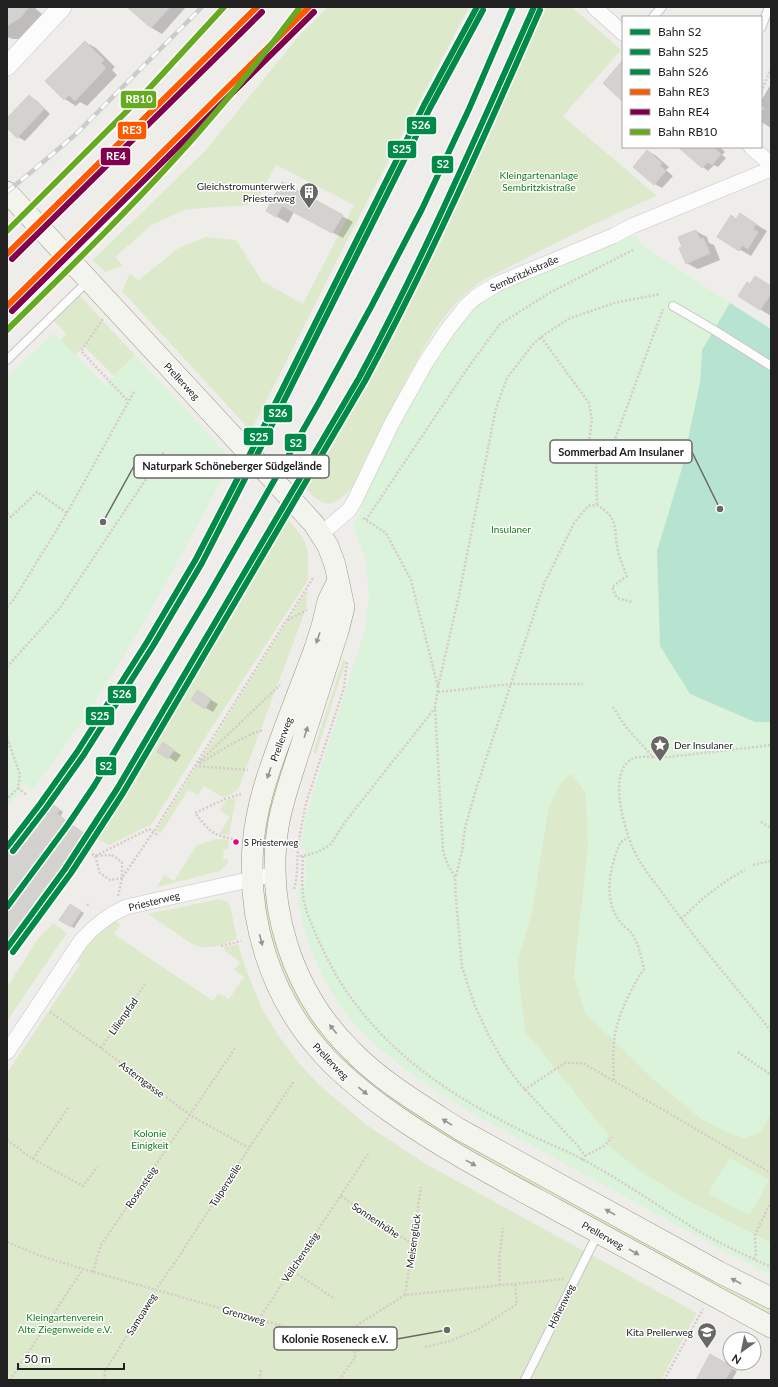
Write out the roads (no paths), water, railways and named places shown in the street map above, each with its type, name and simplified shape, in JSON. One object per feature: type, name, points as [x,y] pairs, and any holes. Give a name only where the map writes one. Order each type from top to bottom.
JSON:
[{"type":"main road","name":"Prellerweg","points":[[7,192],[303,512],[321,534],[332,554],[344,607],[282,808],[276,844],[275,874],[277,896],[284,934],[290,953],[302,982],[322,1015],[334,1032],[353,1052],[421,1105],[484,1144],[719,1272],[771,1298]]},
{"type":"main road","name":"Prellerweg","points":[[338,581],[328,600],[322,626],[260,799],[253,843],[253,901],[259,931],[271,971],[281,994],[312,1042],[332,1064],[379,1104],[472,1164],[771,1327]]},
{"type":"street","points":[[7,66],[62,7]]},
{"type":"street","points":[[594,7],[622,32]]},
{"type":"street","points":[[752,148],[771,164]]},
{"type":"street","name":"Sembritzkistraße","points":[[321,534],[349,510],[392,423],[429,356],[457,317],[476,297],[486,290],[509,279],[613,236],[638,223],[771,169]]},
{"type":"street","name":"Priesterweg","points":[[7,1052],[81,941],[105,918],[126,907],[275,874]]},
{"type":"lane","points":[[654,16],[662,7]]},
{"type":"lane","points":[[762,25],[769,7]]},
{"type":"lane","points":[[7,360],[89,281]]},
{"type":"lane","points":[[673,306],[771,366]]},
{"type":"lane","name":"Höhenweg","points":[[525,1380],[598,1233]]},
{"type":"railway","points":[[7,192],[76,134],[202,7]]},
{"type":"rail line","name":"RB10","points":[[7,231],[145,93],[224,7]]},
{"type":"rail line","name":"RE3","points":[[7,254],[257,7]]},
{"type":"rail line","name":"RB10","points":[[7,330],[104,234],[174,159],[237,87],[300,7]]},
{"type":"rail line","name":"RE3","points":[[7,306],[309,7]]},
{"type":"rail line","name":"S25","points":[[7,847],[77,752],[147,642],[196,559],[424,105],[477,7]]},
{"type":"rail line","name":"S2","points":[[7,907],[67,826],[94,786],[208,596],[318,404],[422,209],[469,109],[513,7]]},
{"type":"rail line","name":"S25","points":[[7,948],[65,869],[117,789],[359,378],[406,287],[534,7]]},
{"type":"rail line","name":"S26","points":[[13,851],[83,756],[153,646],[202,563],[430,108],[483,10]]},
{"type":"rail line","name":"S26","points":[[13,952],[71,873],[123,793],[365,381],[412,290],[478,150],[540,10]]},
{"type":"rail line","name":"RE4","points":[[12,259],[262,12]]},
{"type":"rail line","name":"RE4","points":[[12,311],[314,12]]},
{"type":"place","name":"Gleichstromunterwerk Priesterweg","points":[[309,209]]},
{"type":"place","name":"Sommerbad Am Insulaner","points":[[720,509]]},
{"type":"place","name":"Naturpark Schöneberger Südgelände","points":[[103,522]]},
{"type":"place","name":"Der Insulaner","points":[[660,762]]},
{"type":"place","name":"S Priesterweg","points":[[236,842]]},
{"type":"place","name":"Kolonie Roseneck e.V.","points":[[447,1330]]},
{"type":"place","name":"Kita Prellerweg","points":[[707,1349]]},
{"type":"park label","name":"Kleingartenanlage Sembritzkistraße","points":[[539,180]]},
{"type":"park label","name":"Insulaner","points":[[511,529]]},
{"type":"park label","name":"Kolonie Einigkeit","points":[[150,1138]]},
{"type":"park label","name":"Kleingartenverein Alte Ziegenweide e.V.","points":[[65,1322]]}]
